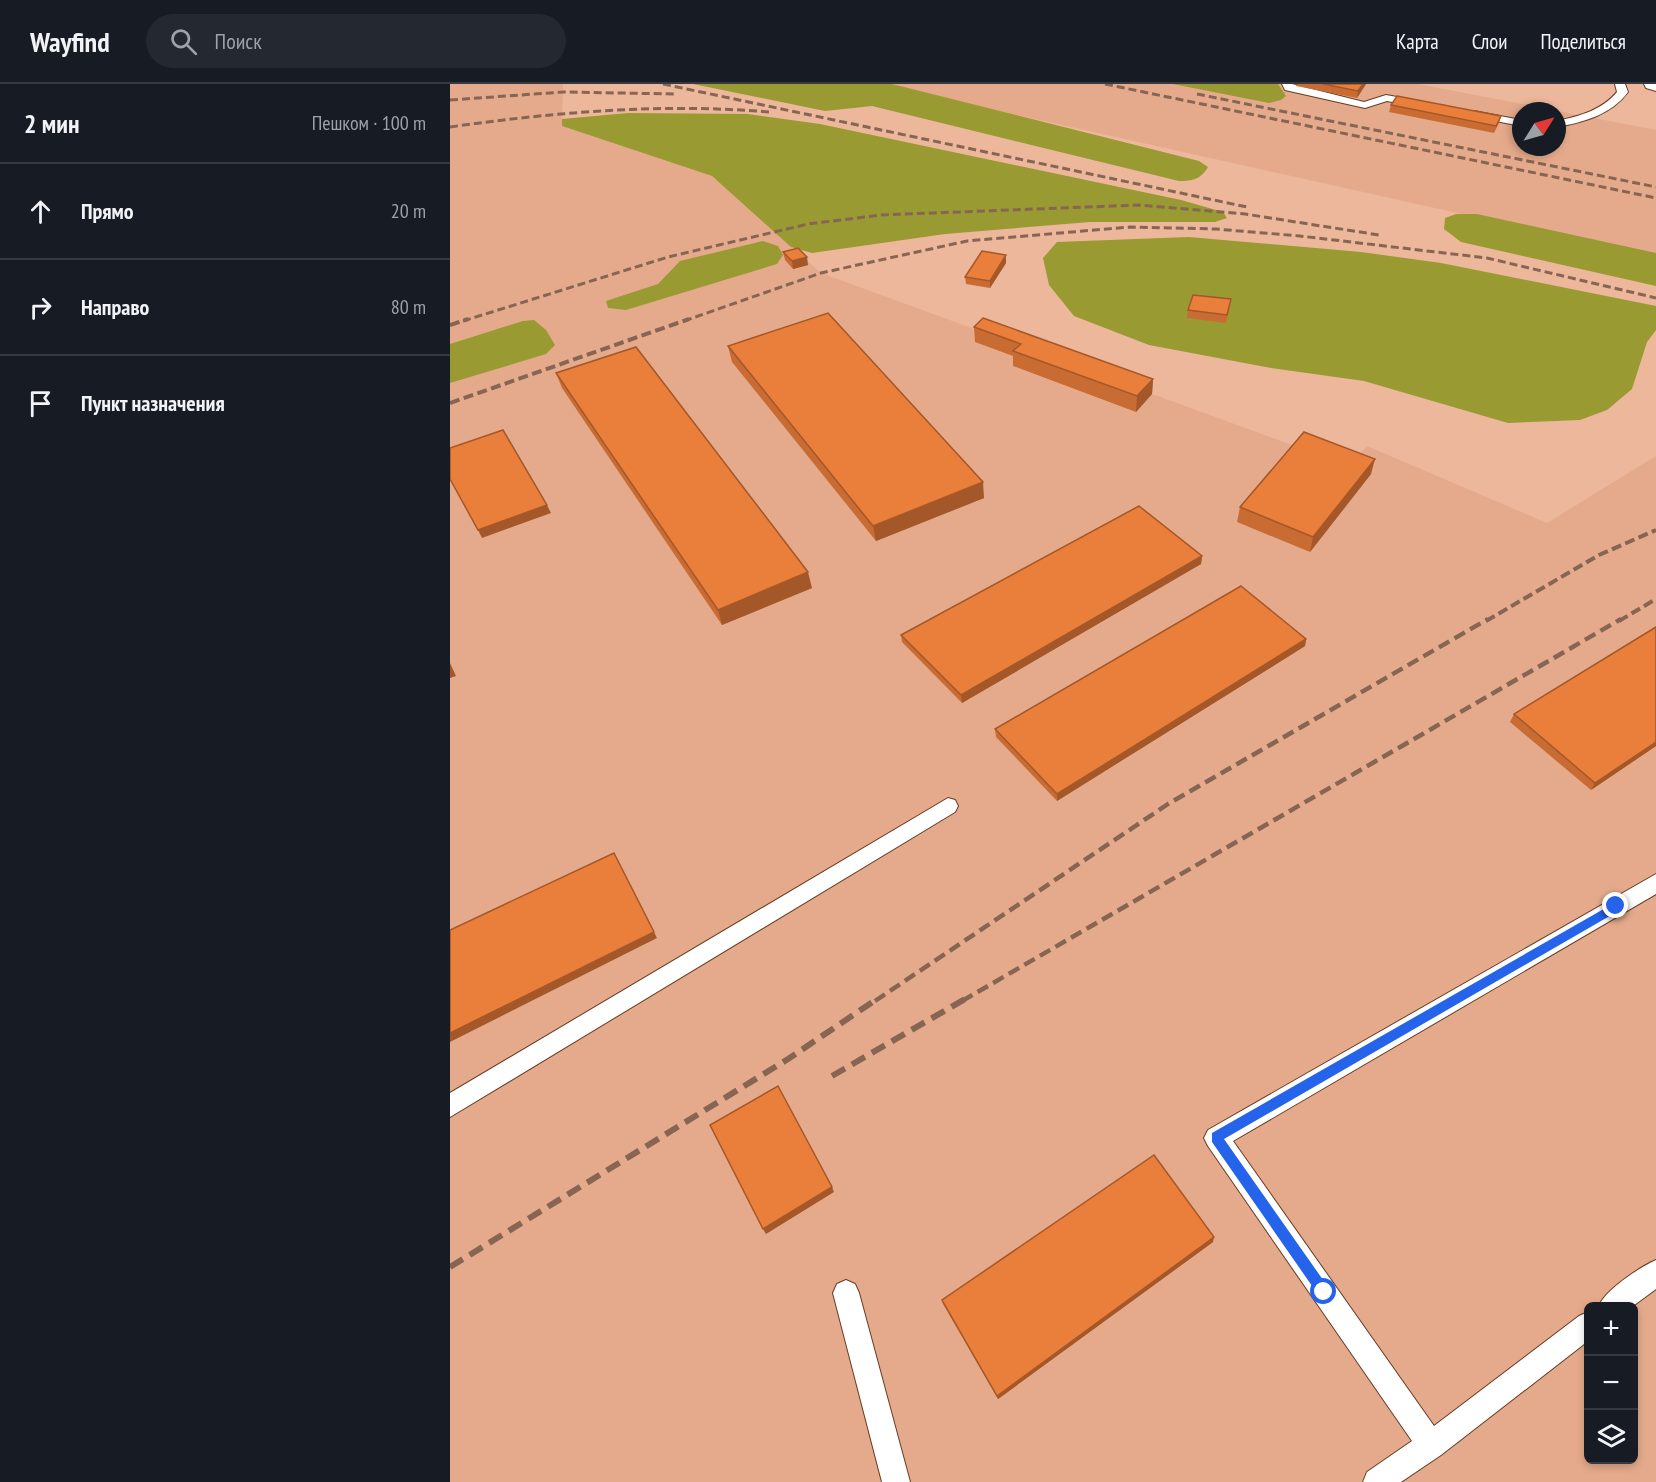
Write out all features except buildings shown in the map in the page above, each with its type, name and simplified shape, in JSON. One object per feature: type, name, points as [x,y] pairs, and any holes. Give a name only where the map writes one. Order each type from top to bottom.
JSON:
[{"type":"lane","points":[[1287,84],[1288,88],[1365,105],[1386,98],[1431,106]]},
{"type":"lane","points":[[1566,122],[1597,113],[1617,100],[1623,92],[1620,84]]},
{"type":"lane","points":[[1465,112],[1512,121]]},
{"type":"lane","points":[[450,1106],[948,806]]},
{"type":"lane","points":[[1431,1445],[1216,1138],[1656,883]]},
{"type":"lane","points":[[1617,1302],[1656,1273]]},
{"type":"lane","points":[[846,1293],[896,1482]]},
{"type":"lane","points":[[1377,1482],[1431,1445],[1584,1328]]},
{"type":"shaded area","points":[[450,84],[563,84],[562,126],[712,176],[821,273],[1349,466],[1367,446],[1547,523],[1656,456],[1656,1482],[450,1482]]},
{"type":"shaded area","points":[[693,84],[892,84],[1199,161],[1208,167],[1196,179],[1179,181],[872,106],[825,111]]},
{"type":"shaded area","points":[[877,84],[1418,84],[1512,102],[1512,156],[1566,156],[1566,113],[1656,130],[1656,257]]},
{"type":"shaded area","points":[[1173,84],[1278,84],[1286,96],[1269,103]]},
{"type":"shaded area","points":[[628,113],[747,114],[820,124],[1181,200],[1223,212],[1227,218],[1215,222],[1090,222],[945,234],[812,253],[791,247],[712,176],[562,126],[562,119]]},
{"type":"shaded area","points":[[1456,214],[1477,214],[1656,253],[1656,286],[1461,242],[1444,229],[1445,218]]},
{"type":"shaded area","points":[[1189,237],[1361,252],[1441,263],[1656,306],[1656,330],[1647,342],[1632,389],[1607,410],[1580,420],[1508,423],[1364,381],[1271,368],[1149,345],[1074,316],[1049,285],[1043,258],[1057,242]]},
{"type":"shaded area","points":[[763,241],[778,246],[783,255],[777,264],[626,310],[608,308],[606,301],[658,284],[680,261]]},
{"type":"shaded area","points":[[534,320],[546,330],[555,345],[546,354],[450,383],[450,344],[523,321]]},
{"type":"railway","points":[[663,84],[1247,207]]},
{"type":"railway","points":[[1105,84],[1656,198]]},
{"type":"railway","points":[[450,100],[563,92],[675,94]]},
{"type":"railway","points":[[1197,94],[1656,187]]},
{"type":"railway","points":[[450,127],[609,110],[689,108],[769,112]]},
{"type":"railway","points":[[463,321],[668,257],[808,224],[881,215],[1139,205],[1245,214],[1379,235]]},
{"type":"railway","points":[[684,321],[821,273],[967,241],[1130,227],[1216,229],[1300,236],[1487,258],[1656,298]]},
{"type":"railway","points":[[450,325],[468,319]]},
{"type":"railway","points":[[450,403],[689,319]]},
{"type":"railway","points":[[1486,621],[1599,555],[1656,530]]},
{"type":"railway","points":[[1619,621],[1656,599]]},
{"type":"railway","points":[[875,1001],[1168,804],[1488,619]]},
{"type":"railway","points":[[962,1001],[1621,619]]},
{"type":"railway","points":[[450,1267],[788,1059],[877,999]]},
{"type":"railway","points":[[832,1076],[965,999]]},
{"type":"route","points":[[1324,1292],[1216,1138],[1616,906]]}]
